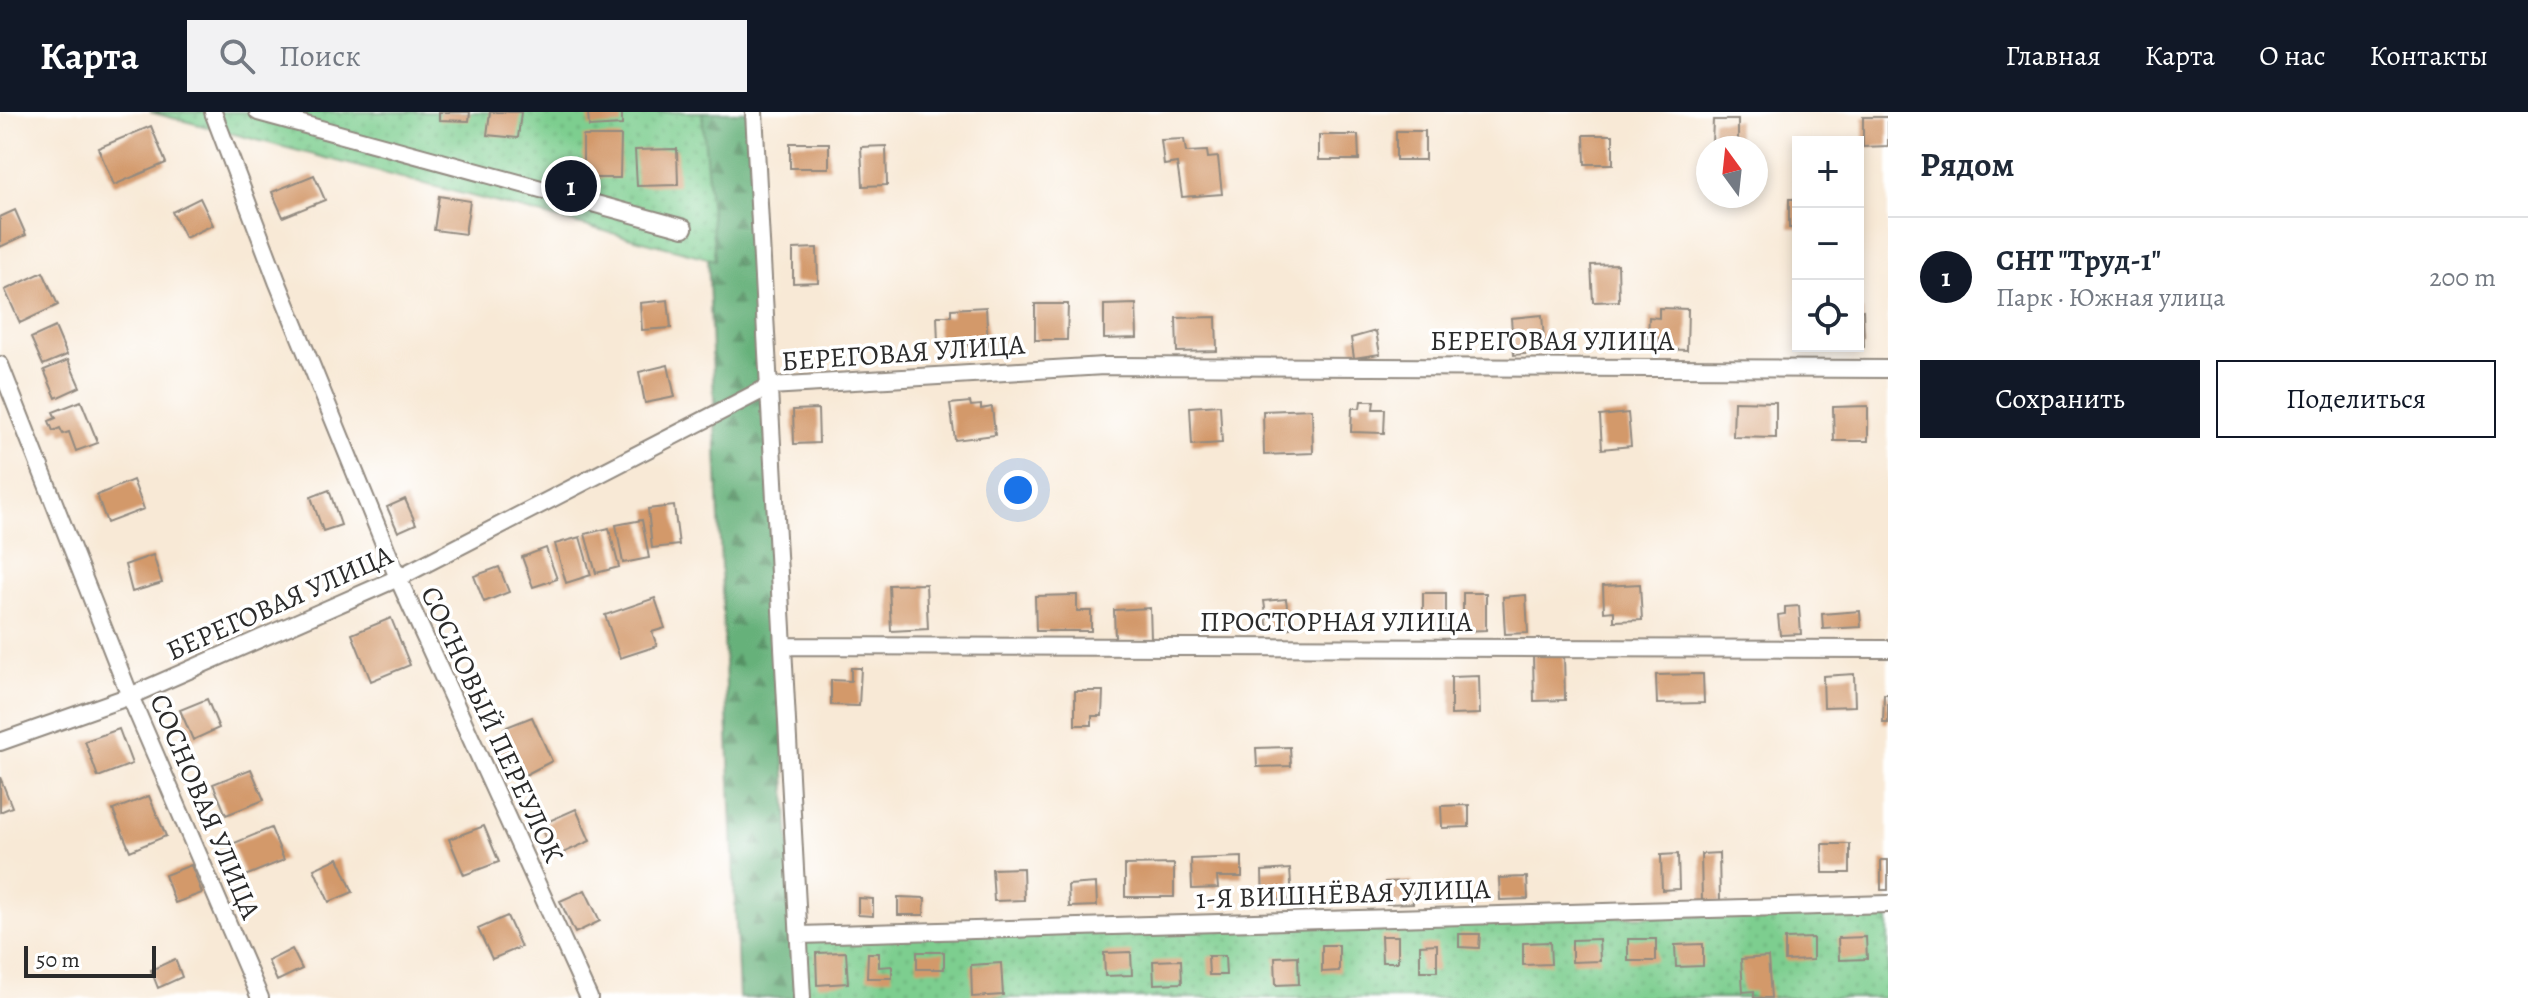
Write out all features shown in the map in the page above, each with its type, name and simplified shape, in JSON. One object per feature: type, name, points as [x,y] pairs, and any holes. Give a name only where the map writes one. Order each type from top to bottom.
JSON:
[{"type":"street","name":"СОСНОВЫЙ ПЕРЕУЛОК","points":[[213,112],[277,281],[398,578],[589,998]]},
{"type":"street","points":[[258,112],[684,228]]},
{"type":"street","points":[[754,112],[802,998]]},
{"type":"street","name":"СОСНОВАЯ УЛИЦА","points":[[0,365],[130,696],[260,998]]},
{"type":"street","name":"БЕРЕГОВАЯ УЛИЦА","points":[[0,742],[130,696],[398,578],[770,386],[1104,366],[1888,369]]},
{"type":"street","name":"ПРОСТОРНАЯ УЛИЦА","points":[[784,646],[1888,649]]},
{"type":"street","name":"1-Я ВИШНЁВАЯ УЛИЦА","points":[[799,935],[1888,904]]},
{"type":"green space","points":[[150,112],[702,112],[715,260]]},
{"type":"green space","points":[[702,112],[747,112],[798,998],[739,998]]},
{"type":"green space","points":[[1888,911],[1888,998],[801,998],[799,935]]},
{"type":"building","points":[[439,112],[470,112],[469,121],[439,120]]},
{"type":"building","points":[[490,112],[521,112],[518,138],[487,135]]},
{"type":"building","points":[[588,112],[622,112],[622,125],[589,127]]},
{"type":"building","points":[[1863,117],[1888,117],[1888,146],[1864,147]]},
{"type":"building","points":[[1713,120],[1738,120],[1738,136],[1712,136]]},
{"type":"building","points":[[151,126],[166,163],[114,185],[98,148]]},
{"type":"building","points":[[1396,131],[1425,131],[1425,160],[1396,160]]},
{"type":"building","points":[[1319,135],[1358,135],[1359,160],[1319,160]]},
{"type":"building","points":[[1584,135],[1613,135],[1613,164],[1585,164]]},
{"type":"building","points":[[583,136],[621,136],[620,178],[583,178]]},
{"type":"building","points":[[1184,139],[1186,152],[1207,151],[1208,158],[1218,157],[1222,194],[1182,197],[1177,163],[1164,165],[1161,140]]},
{"type":"building","points":[[790,143],[829,143],[829,168],[790,168]]},
{"type":"building","points":[[886,146],[887,185],[863,186],[861,147]]},
{"type":"building","points":[[677,149],[678,185],[637,186],[635,150]]},
{"type":"building","points":[[314,175],[325,200],[283,217],[272,192]]},
{"type":"building","points":[[439,196],[470,201],[465,234],[434,230]]},
{"type":"building","points":[[200,198],[213,225],[185,238],[172,212]]},
{"type":"building","points":[[1789,199],[1792,199],[1792,228],[1789,228]]},
{"type":"building","points":[[15,210],[26,235],[0,247],[0,217]]},
{"type":"building","points":[[817,248],[818,282],[793,283],[793,249]]},
{"type":"building","points":[[1618,264],[1619,301],[1593,302],[1591,265]]},
{"type":"building","points":[[43,272],[58,305],[20,323],[5,290]]},
{"type":"building","points":[[668,300],[671,328],[642,330],[640,303]]},
{"type":"building","points":[[1035,304],[1068,304],[1067,340],[1035,340]]},
{"type":"building","points":[[1136,304],[1137,338],[1104,339],[1104,305]]},
{"type":"building","points":[[986,307],[988,346],[938,343],[937,316],[951,316],[951,309]]},
{"type":"building","points":[[1659,308],[1688,309],[1687,350],[1657,349],[1658,338],[1648,338],[1649,317],[1659,318]]},
{"type":"building","points":[[1542,315],[1545,352],[1514,355],[1511,318]]},
{"type":"building","points":[[1216,317],[1217,351],[1177,352],[1176,318]]},
{"type":"building","points":[[55,327],[67,355],[43,365],[31,338]]},
{"type":"building","points":[[1376,331],[1380,354],[1354,358],[1351,338]]},
{"type":"building","points":[[68,360],[80,387],[56,398],[44,370]]},
{"type":"building","points":[[668,365],[675,397],[645,403],[639,372]]},
{"type":"building","points":[[81,401],[98,443],[76,451],[69,432],[63,434],[60,428],[53,431],[49,421],[56,418],[53,412]]},
{"type":"building","points":[[1361,401],[1374,401],[1373,409],[1385,409],[1384,433],[1351,432],[1352,408],[1360,408]]},
{"type":"building","points":[[1734,401],[1776,402],[1776,438],[1733,437]]},
{"type":"building","points":[[970,402],[971,406],[981,405],[981,409],[992,407],[995,435],[955,440],[950,404]]},
{"type":"building","points":[[1220,405],[1222,443],[1192,445],[1190,407]]},
{"type":"building","points":[[1868,406],[1868,441],[1834,441],[1833,407]]},
{"type":"building","points":[[818,409],[819,443],[794,444],[793,410]]},
{"type":"building","points":[[1312,409],[1313,453],[1264,455],[1263,411]]},
{"type":"building","points":[[1628,413],[1631,446],[1602,449],[1600,416]]},
{"type":"building","points":[[133,480],[144,509],[107,523],[97,495]]},
{"type":"building","points":[[329,490],[341,525],[323,531],[311,497]]},
{"type":"building","points":[[405,499],[416,524],[398,532],[387,507]]},
{"type":"building","points":[[674,506],[679,545],[652,548],[648,509]]},
{"type":"building","points":[[642,520],[649,558],[623,563],[616,525]]},
{"type":"building","points":[[609,528],[619,567],[596,573],[585,534]]},
{"type":"building","points":[[580,537],[591,575],[566,583],[555,544]]},
{"type":"building","points":[[546,548],[557,579],[533,587],[522,557]]},
{"type":"building","points":[[153,555],[162,583],[132,592],[125,565]]},
{"type":"building","points":[[499,567],[509,592],[484,602],[474,576]]},
{"type":"building","points":[[926,584],[928,629],[891,631],[889,585]]},
{"type":"building","points":[[1640,584],[1642,620],[1614,621],[1614,611],[1604,612],[1603,586]]},
{"type":"building","points":[[1423,593],[1446,593],[1446,630],[1423,630]]},
{"type":"building","points":[[1463,593],[1486,593],[1486,630],[1463,631]]},
{"type":"building","points":[[1077,595],[1077,611],[1091,611],[1091,631],[1036,631],[1035,596]]},
{"type":"building","points":[[1526,595],[1528,633],[1505,634],[1503,597]]},
{"type":"building","points":[[655,598],[665,628],[652,632],[657,646],[620,658],[605,615]]},
{"type":"building","points":[[1286,599],[1290,628],[1268,630],[1264,601]]},
{"type":"building","points":[[1799,606],[1801,634],[1780,635],[1778,615],[1785,614],[1785,607]]},
{"type":"building","points":[[1150,608],[1151,638],[1115,638],[1114,610]]},
{"type":"building","points":[[1860,611],[1861,627],[1823,629],[1822,614]]},
{"type":"building","points":[[391,618],[410,665],[371,681],[352,634]]},
{"type":"building","points":[[1533,654],[1564,654],[1565,700],[1534,701]]},
{"type":"building","points":[[851,668],[861,668],[859,706],[831,705],[831,680],[851,681]]},
{"type":"building","points":[[1703,674],[1704,703],[1657,704],[1656,675]]},
{"type":"building","points":[[1854,674],[1855,706],[1824,707],[1823,676]]},
{"type":"building","points":[[1479,676],[1480,714],[1451,715],[1451,677]]},
{"type":"building","points":[[1075,691],[1103,691],[1102,716],[1092,716],[1092,725],[1075,725]]},
{"type":"building","points":[[1884,694],[1888,694],[1888,723],[1883,723]]},
{"type":"building","points":[[207,699],[219,728],[193,740],[180,710]]},
{"type":"building","points":[[532,717],[552,761],[525,775],[517,757],[500,765],[493,749],[511,742],[504,728]]},
{"type":"building","points":[[119,729],[132,764],[98,777],[85,741]]},
{"type":"building","points":[[1290,747],[1291,766],[1257,767],[1256,748]]},
{"type":"building","points":[[251,769],[264,800],[226,815],[213,784]]},
{"type":"building","points":[[0,777],[12,807],[0,812]]},
{"type":"building","points":[[149,796],[166,836],[130,851],[113,810]]},
{"type":"building","points":[[1469,805],[1469,827],[1442,828],[1441,806]]},
{"type":"building","points":[[576,809],[590,841],[554,857],[540,825]]},
{"type":"building","points":[[484,826],[499,862],[464,875],[449,839]]},
{"type":"building","points":[[271,828],[284,860],[245,876],[232,844]]},
{"type":"building","points":[[1822,844],[1850,844],[1850,873],[1823,873]]},
{"type":"building","points":[[1719,853],[1720,902],[1702,902],[1701,854]]},
{"type":"building","points":[[1678,854],[1679,889],[1662,890],[1661,855]]},
{"type":"building","points":[[1242,857],[1242,877],[1217,877],[1218,888],[1192,889],[1191,859]]},
{"type":"building","points":[[338,858],[353,892],[329,902],[314,869]]},
{"type":"building","points":[[1881,860],[1888,860],[1888,890],[1881,890]]},
{"type":"building","points":[[1174,864],[1174,897],[1125,897],[1125,865]]},
{"type":"building","points":[[191,865],[202,893],[175,903],[165,875]]},
{"type":"building","points":[[1023,868],[1024,900],[994,901],[992,869]]},
{"type":"building","points":[[1290,869],[1292,899],[1263,901],[1262,871]]},
{"type":"building","points":[[1527,877],[1528,899],[1500,900],[1499,878]]},
{"type":"building","points":[[1412,881],[1413,903],[1385,904],[1385,882]]},
{"type":"building","points":[[1096,883],[1097,906],[1069,907],[1068,885]]},
{"type":"building","points":[[585,890],[600,921],[575,933],[560,901]]},
{"type":"building","points":[[898,897],[925,898],[924,915],[898,915]]},
{"type":"building","points":[[858,898],[873,899],[873,916],[858,915]]},
{"type":"building","points":[[507,916],[521,947],[492,959],[478,929]]},
{"type":"building","points":[[1459,934],[1480,934],[1479,948],[1459,947]]},
{"type":"building","points":[[1381,936],[1398,936],[1398,962],[1382,962]]},
{"type":"building","points":[[1866,937],[1867,959],[1839,960],[1838,938]]},
{"type":"building","points":[[1813,938],[1813,960],[1785,961],[1785,939]]},
{"type":"building","points":[[1599,939],[1600,961],[1572,962],[1572,940]]},
{"type":"building","points":[[1628,939],[1656,939],[1656,961],[1628,961]]},
{"type":"building","points":[[1550,942],[1551,964],[1523,965],[1523,943]]},
{"type":"building","points":[[1437,944],[1437,971],[1420,971],[1420,945]]},
{"type":"building","points":[[1703,944],[1703,966],[1676,967],[1675,945]]},
{"type":"building","points":[[1322,945],[1339,945],[1339,971],[1322,972]]},
{"type":"building","points":[[292,949],[302,969],[277,981],[268,961]]},
{"type":"building","points":[[846,952],[848,983],[817,985],[816,953]]},
{"type":"building","points":[[917,952],[944,952],[944,969],[917,969]]},
{"type":"building","points":[[1131,952],[1132,975],[1105,976],[1104,953]]},
{"type":"building","points":[[868,953],[879,953],[879,967],[892,966],[892,978],[867,978]]},
{"type":"building","points":[[1208,956],[1225,956],[1226,975],[1209,975]]},
{"type":"building","points":[[1298,956],[1299,984],[1276,985],[1275,957]]},
{"type":"building","points":[[1768,957],[1771,998],[1754,998],[1754,991],[1743,992],[1741,959]]},
{"type":"building","points":[[175,959],[182,977],[158,988],[151,970]]},
{"type":"building","points":[[1181,960],[1182,983],[1154,984],[1153,961]]},
{"type":"building","points":[[1001,963],[1003,995],[972,997],[971,965]]},
{"type":"place","name":"СНТ \"Труд-1\"","points":[[571,186]]}]
